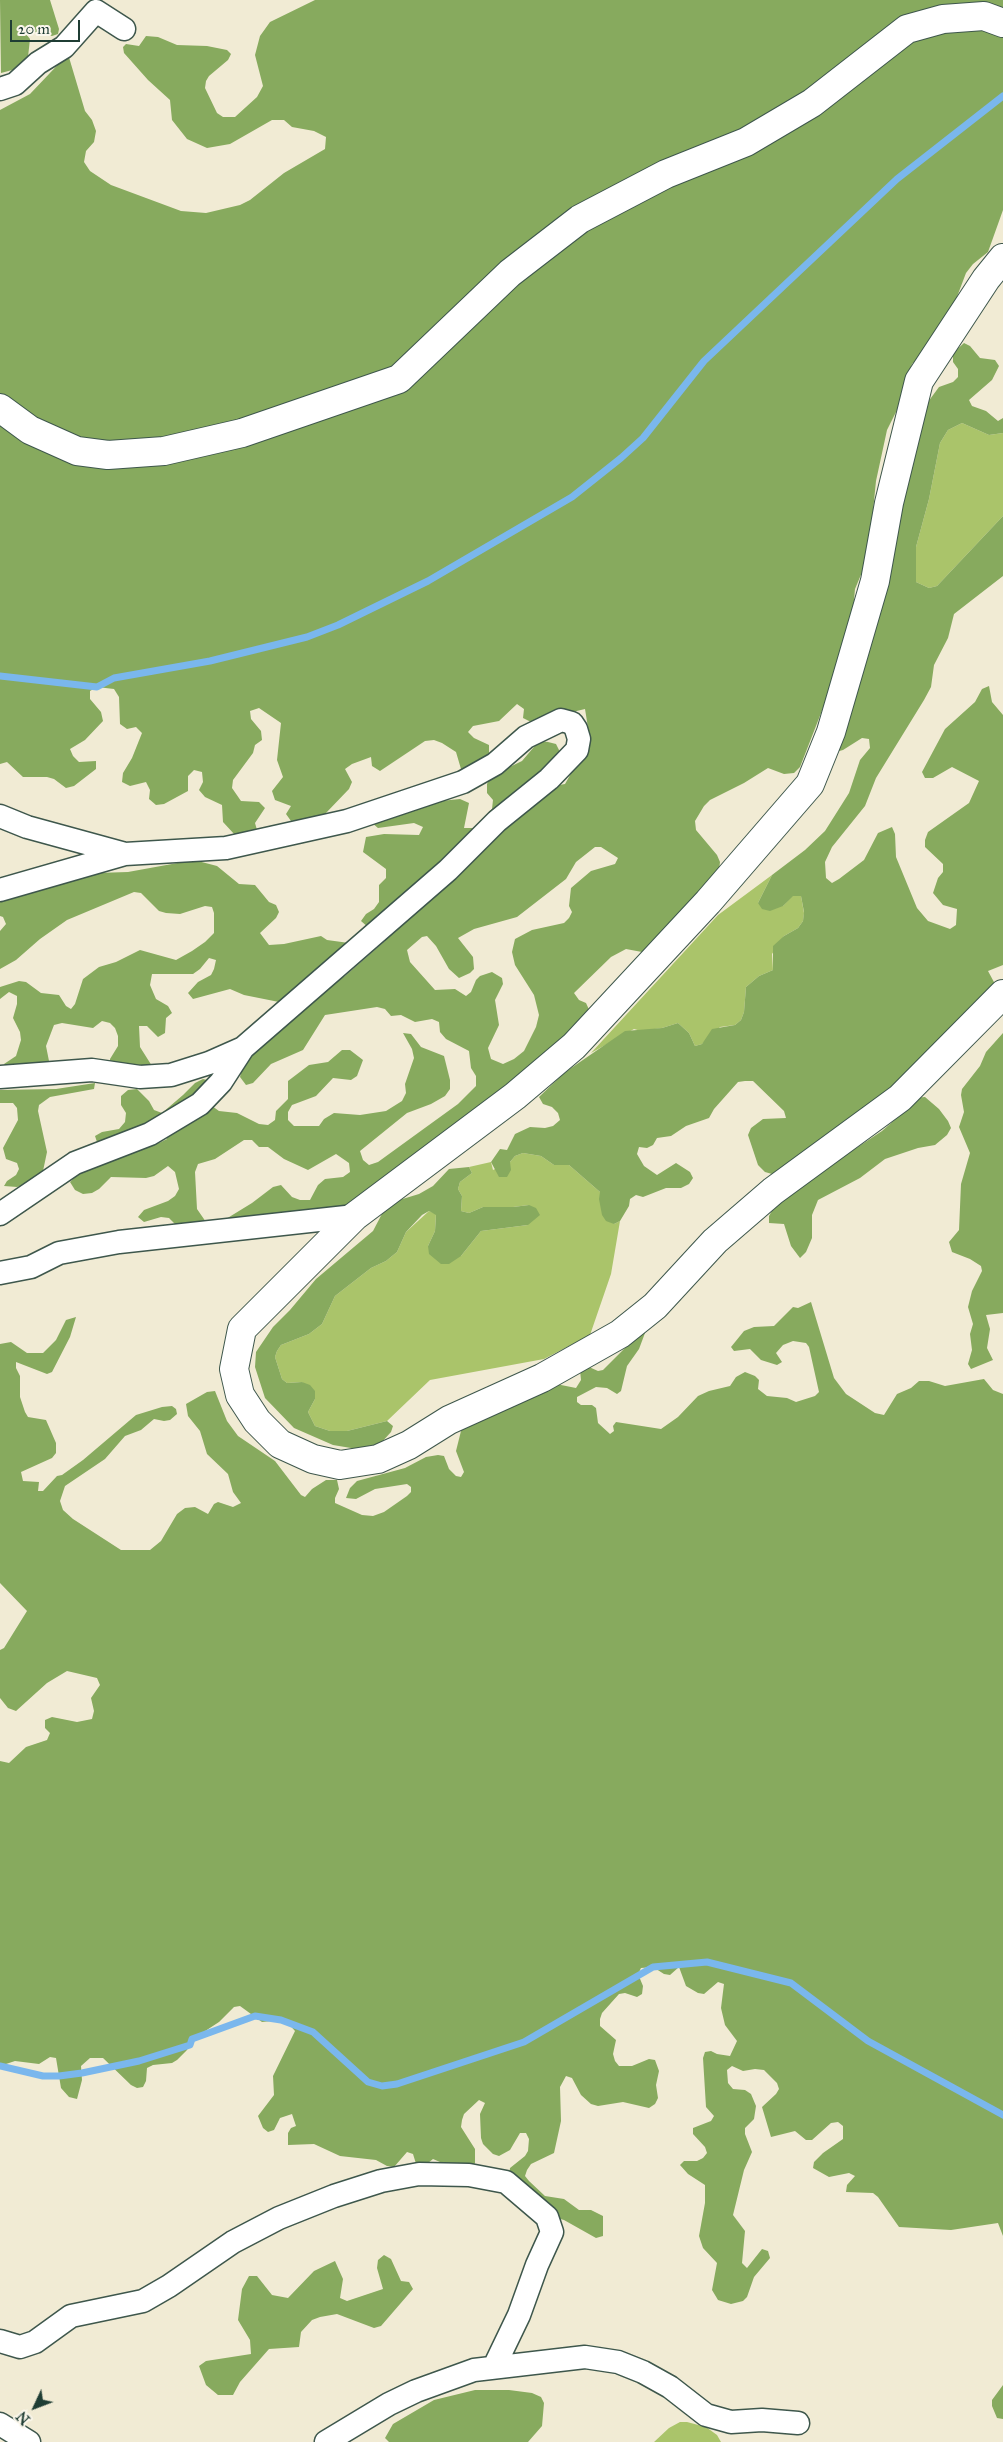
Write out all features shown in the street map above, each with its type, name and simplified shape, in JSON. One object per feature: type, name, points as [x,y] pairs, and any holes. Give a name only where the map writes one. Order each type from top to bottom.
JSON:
[{"type":"street","points":[[0,89],[15,84],[38,63],[64,47],[96,11],[124,29]]},
{"type":"street","points":[[0,408],[30,430],[77,451],[108,455],[164,451],[242,433],[399,379],[510,273],[580,219],[666,174],[746,142],[812,103],[907,29],[943,19],[984,16],[1003,23]]},
{"type":"street","points":[[1003,258],[986,279],[919,381],[889,503],[875,581],[831,732],[810,784],[702,908],[574,1046],[515,1096],[355,1216],[242,1328],[234,1369],[240,1395],[257,1420],[280,1444],[313,1459],[340,1465],[378,1459],[409,1446],[449,1420],[542,1378],[620,1334],[662,1299],[715,1241],[773,1191],[900,1098],[1003,994]]},
{"type":"street","points":[[0,890],[126,854],[226,848],[347,821],[463,782],[495,764],[526,737],[561,720],[572,723],[579,739],[577,750],[549,779],[497,822],[448,870],[243,1048],[221,1082],[200,1104],[150,1134],[74,1163],[0,1214]]},
{"type":"street","points":[[0,816],[27,827],[80,843],[126,854]]},
{"type":"street","points":[[0,1077],[92,1070],[140,1077],[171,1075],[209,1063],[243,1048]]},
{"type":"street","points":[[0,1272],[31,1267],[59,1252],[119,1242],[355,1216]]},
{"type":"street","points":[[0,2341],[20,2347],[35,2342],[71,2316],[143,2301],[169,2286],[233,2242],[279,2218],[334,2196],[381,2181],[419,2174],[469,2175],[506,2182],[547,2217],[552,2232],[537,2265],[519,2315],[494,2367]]},
{"type":"street","points":[[326,2442],[389,2404],[416,2391],[474,2370],[585,2357],[618,2362],[644,2372],[670,2387],[706,2416],[731,2422],[762,2420],[798,2423]]},
{"type":"street","points":[[0,2424],[29,2442]]},
{"type":"green space","points":[[0,0],[50,0],[59,29],[58,34],[52,36],[22,29],[30,39],[28,57],[16,69],[1,73]]},
{"type":"green space","points":[[315,0],[1003,0],[1003,210],[988,252],[973,264],[966,273],[944,331],[912,364],[898,408],[887,430],[876,481],[870,541],[865,565],[855,589],[852,623],[837,672],[800,767],[794,773],[784,774],[768,768],[744,783],[710,800],[695,821],[696,830],[717,855],[720,862],[719,870],[651,945],[642,952],[626,949],[611,957],[574,993],[579,1000],[586,1003],[591,1014],[581,1028],[354,1205],[336,1209],[327,1207],[221,1222],[252,1203],[273,1187],[281,1185],[292,1197],[300,1200],[310,1200],[318,1185],[325,1179],[343,1177],[350,1172],[349,1163],[336,1154],[308,1170],[284,1159],[268,1147],[259,1147],[252,1140],[244,1140],[215,1159],[198,1164],[195,1172],[197,1209],[206,1222],[176,1225],[169,1218],[161,1217],[144,1222],[138,1217],[144,1210],[168,1201],[175,1196],[179,1189],[175,1172],[168,1166],[154,1176],[146,1178],[111,1177],[92,1193],[83,1194],[75,1190],[70,1182],[76,1176],[99,1162],[124,1151],[159,1143],[167,1139],[164,1130],[98,1145],[95,1136],[102,1132],[119,1129],[125,1122],[126,1113],[121,1105],[121,1096],[128,1090],[137,1089],[149,1101],[154,1110],[162,1113],[195,1083],[203,1079],[211,1081],[212,1106],[219,1111],[237,1113],[259,1124],[268,1125],[275,1120],[276,1111],[288,1099],[288,1081],[309,1065],[328,1062],[342,1050],[350,1050],[363,1060],[357,1076],[351,1080],[333,1078],[316,1096],[292,1105],[288,1112],[288,1120],[294,1126],[319,1126],[324,1119],[334,1113],[360,1115],[386,1111],[402,1101],[406,1093],[405,1084],[414,1058],[412,1049],[403,1033],[411,1034],[421,1047],[444,1056],[450,1080],[450,1089],[445,1096],[431,1104],[407,1113],[360,1151],[363,1160],[369,1165],[378,1162],[458,1104],[476,1086],[476,1076],[471,1068],[469,1051],[446,1039],[440,1032],[439,1022],[432,1019],[415,1022],[401,1015],[391,1016],[385,1009],[377,1007],[325,1015],[303,1050],[271,1064],[253,1083],[246,1085],[240,1077],[242,1069],[259,1045],[317,991],[345,976],[385,941],[386,933],[369,928],[361,921],[379,902],[379,885],[386,878],[386,869],[363,852],[366,837],[384,834],[419,835],[423,827],[414,823],[378,828],[372,823],[431,802],[460,799],[469,803],[464,828],[473,828],[492,809],[493,800],[487,793],[487,784],[491,776],[522,761],[539,741],[556,744],[560,752],[548,787],[565,784],[590,740],[585,709],[531,722],[523,718],[524,709],[517,704],[499,721],[473,726],[468,732],[474,738],[489,745],[489,753],[483,766],[468,774],[461,769],[456,752],[434,740],[425,741],[380,771],[372,766],[371,757],[352,764],[345,769],[352,782],[349,789],[325,814],[291,821],[286,814],[291,806],[275,800],[272,791],[283,777],[277,760],[281,723],[259,708],[250,711],[251,719],[261,731],[262,740],[255,745],[253,753],[233,780],[232,788],[241,801],[259,802],[265,808],[255,823],[257,830],[235,835],[223,822],[222,805],[205,797],[199,790],[203,782],[202,772],[194,770],[188,776],[188,791],[164,804],[156,805],[149,799],[150,790],[146,782],[130,786],[122,782],[123,773],[132,758],[142,733],[136,727],[127,729],[120,724],[119,697],[114,689],[97,687],[90,691],[90,699],[101,712],[103,721],[85,740],[70,749],[73,756],[79,762],[96,761],[96,769],[74,786],[66,788],[54,779],[47,777],[23,777],[7,762],[0,764],[0,110],[30,94],[68,54],[85,111],[92,120],[96,131],[94,142],[86,151],[84,162],[90,171],[111,185],[181,211],[206,213],[240,205],[250,200],[284,173],[325,149],[326,137],[314,131],[292,127],[284,120],[272,120],[230,144],[207,148],[187,139],[172,120],[170,100],[148,80],[124,53],[123,47],[126,44],[139,46],[146,36],[158,37],[177,45],[207,46],[227,50],[231,54],[228,60],[209,76],[205,88],[217,113],[223,117],[235,117],[257,97],[263,86],[255,55],[260,36],[270,22]],"holes":[[[595,847],[601,847],[618,858],[615,864],[591,871],[571,888],[569,906],[572,912],[569,918],[564,923],[532,930],[515,939],[512,952],[515,965],[534,995],[539,1015],[536,1027],[524,1051],[514,1059],[503,1064],[491,1059],[488,1048],[499,1025],[495,1000],[503,984],[502,978],[492,972],[480,976],[476,980],[471,992],[466,996],[455,989],[435,990],[410,962],[407,950],[422,937],[427,936],[436,946],[449,969],[459,978],[470,973],[474,969],[473,957],[458,938],[474,929],[517,917],[566,879],[576,862]]]},
{"type":"green space","points":[[964,343],[970,346],[980,358],[995,360],[999,366],[992,380],[969,400],[972,406],[986,411],[998,421],[1003,418],[1003,433],[989,435],[962,423],[948,430],[940,443],[929,499],[916,547],[916,582],[929,588],[937,586],[1003,516],[1003,576],[954,614],[948,638],[934,665],[931,687],[876,778],[865,806],[832,847],[825,862],[826,878],[832,883],[864,860],[878,833],[892,827],[895,834],[896,857],[917,908],[928,921],[950,929],[956,925],[957,909],[943,905],[933,893],[938,878],[943,872],[943,864],[925,847],[925,840],[928,832],[969,803],[979,781],[952,767],[933,778],[925,778],[922,772],[945,729],[975,702],[982,689],[989,686],[992,702],[1003,715],[1003,965],[988,971],[995,984],[926,1061],[779,1176],[765,1172],[758,1165],[748,1135],[751,1128],[763,1119],[786,1118],[784,1111],[753,1081],[745,1081],[738,1082],[714,1109],[709,1118],[686,1126],[671,1136],[657,1138],[653,1145],[647,1148],[639,1147],[637,1154],[644,1166],[657,1175],[676,1163],[690,1172],[693,1178],[689,1184],[681,1188],[666,1188],[643,1197],[636,1195],[630,1199],[629,1206],[620,1221],[614,1224],[606,1221],[602,1215],[599,1199],[600,1192],[569,1165],[554,1165],[541,1156],[523,1153],[515,1156],[510,1162],[511,1170],[507,1177],[499,1177],[491,1162],[500,1149],[507,1150],[515,1134],[530,1127],[545,1128],[553,1126],[560,1120],[558,1113],[552,1107],[543,1104],[539,1097],[564,1073],[625,1031],[662,1028],[678,1023],[689,1033],[695,1046],[702,1044],[712,1029],[735,1025],[741,1020],[744,1012],[746,987],[759,976],[773,970],[773,946],[784,936],[798,928],[803,921],[804,912],[801,896],[793,896],[783,906],[770,911],[762,909],[758,903],[772,875],[805,850],[825,831],[849,793],[860,760],[870,748],[869,739],[862,738],[843,750],[836,752],[895,535],[925,406],[939,387],[953,382],[958,377],[958,369],[953,362],[953,353]]},
{"type":"green space","points":[[962,423],[989,435],[1003,433],[1003,516],[937,586],[929,588],[916,582],[916,547],[929,499],[940,443],[948,430]]},
{"type":"green space","points":[[194,860],[217,866],[239,884],[255,885],[269,902],[276,905],[279,912],[276,918],[260,933],[269,945],[284,944],[321,936],[327,940],[349,943],[279,1002],[244,995],[230,989],[193,999],[188,993],[198,982],[211,975],[214,969],[216,960],[209,958],[193,974],[152,974],[150,985],[156,999],[168,1006],[172,1013],[166,1018],[165,1033],[158,1037],[147,1026],[139,1026],[140,1047],[152,1066],[110,1067],[110,1059],[118,1046],[118,1036],[115,1028],[110,1023],[102,1021],[93,1028],[62,1023],[54,1025],[46,1046],[49,1061],[47,1068],[8,1070],[4,1064],[16,1056],[21,1040],[20,1032],[13,1018],[17,996],[9,992],[0,999],[0,987],[19,981],[26,982],[41,993],[59,995],[66,1006],[71,1009],[75,1004],[83,979],[99,967],[116,962],[140,950],[176,960],[192,951],[214,933],[214,913],[212,907],[205,906],[180,914],[166,913],[159,911],[141,893],[134,892],[67,920],[40,939],[16,960],[0,969],[0,931],[6,924],[3,917],[0,916],[0,901],[97,873],[128,872]]},
{"type":"green space","points":[[772,875],[758,903],[783,906],[793,895],[801,896],[804,913],[803,921],[798,928],[784,936],[772,954],[773,970],[759,976],[746,987],[744,1012],[741,1020],[735,1025],[720,1027],[702,1044],[695,1046],[689,1033],[678,1023],[662,1028],[641,1031],[634,1029],[591,1053],[718,915]]},
{"type":"green space","points":[[1003,1033],[1003,1313],[986,1315],[990,1329],[987,1348],[993,1360],[971,1369],[968,1364],[972,1350],[970,1334],[973,1324],[968,1307],[972,1291],[982,1271],[981,1266],[970,1259],[952,1252],[949,1242],[959,1230],[961,1184],[970,1153],[959,1127],[964,1112],[961,1095],[962,1089],[980,1066],[986,1052]]},
{"type":"green space","points":[[95,1083],[94,1089],[50,1097],[39,1105],[38,1111],[47,1152],[43,1171],[35,1181],[17,1187],[4,1186],[7,1181],[16,1175],[19,1169],[17,1163],[6,1159],[3,1148],[18,1120],[17,1108],[13,1103],[0,1103],[0,1090],[56,1089]]},
{"type":"green space","points":[[925,1097],[939,1109],[948,1121],[951,1128],[947,1135],[935,1145],[918,1148],[885,1159],[860,1178],[818,1200],[812,1215],[812,1238],[806,1252],[800,1258],[791,1246],[784,1224],[769,1223],[769,1216],[773,1209],[799,1186],[882,1131],[906,1110],[914,1098]]},
{"type":"green space","points":[[523,1153],[541,1156],[554,1165],[569,1165],[600,1192],[614,1224],[620,1221],[611,1274],[590,1335],[544,1359],[430,1380],[387,1421],[347,1431],[330,1431],[315,1426],[308,1412],[315,1399],[302,1382],[287,1383],[282,1379],[275,1357],[281,1345],[309,1334],[322,1324],[335,1296],[371,1268],[386,1261],[397,1252],[406,1232],[429,1211],[436,1214],[435,1231],[428,1246],[461,1256],[481,1231],[528,1225],[529,1205],[483,1207],[469,1213],[461,1211],[462,1196],[458,1189],[460,1182],[472,1173],[469,1167],[491,1162],[493,1170]]},
{"type":"green space","points":[[469,1167],[472,1173],[460,1182],[458,1189],[462,1196],[461,1211],[469,1213],[483,1207],[529,1205],[536,1208],[540,1215],[528,1225],[481,1231],[461,1256],[449,1264],[441,1264],[429,1254],[428,1246],[435,1231],[436,1215],[429,1211],[422,1215],[406,1232],[397,1252],[386,1261],[371,1268],[335,1296],[322,1324],[309,1334],[281,1345],[275,1357],[282,1379],[287,1383],[302,1382],[310,1385],[315,1391],[315,1399],[308,1412],[315,1426],[330,1431],[347,1431],[387,1421],[393,1426],[391,1432],[381,1443],[357,1449],[333,1445],[294,1428],[265,1398],[255,1367],[256,1352],[273,1327],[316,1279],[373,1231],[384,1210],[396,1201],[419,1194],[433,1186],[449,1169]]},
{"type":"green space","points":[[811,1302],[834,1378],[846,1394],[875,1413],[884,1415],[897,1394],[911,1388],[919,1381],[929,1381],[945,1386],[984,1379],[993,1390],[1003,1394],[1003,2236],[998,2223],[951,2230],[899,2227],[878,2197],[873,2193],[846,2192],[847,2185],[855,2176],[849,2173],[829,2177],[813,2168],[814,2162],[823,2153],[843,2139],[843,2126],[838,2122],[831,2123],[812,2140],[806,2140],[795,2131],[771,2137],[762,2107],[776,2094],[779,2089],[777,2083],[764,2070],[743,2071],[732,2066],[727,2070],[728,2083],[733,2089],[745,2090],[751,2094],[756,2106],[754,2119],[745,2128],[745,2134],[752,2152],[744,2170],[733,2215],[745,2231],[742,2263],[747,2268],[762,2249],[768,2251],[770,2258],[754,2277],[747,2297],[743,2301],[731,2304],[718,2300],[712,2290],[717,2263],[703,2248],[699,2236],[705,2203],[705,2185],[688,2174],[680,2165],[684,2161],[697,2161],[707,2153],[705,2147],[693,2134],[693,2128],[711,2121],[714,2116],[706,2107],[703,2058],[705,2052],[711,2051],[730,2056],[737,2041],[725,2025],[721,2008],[724,1984],[718,1982],[704,1994],[698,1993],[686,1986],[679,1967],[670,1975],[664,1974],[653,1967],[641,1968],[638,1974],[643,1986],[642,1994],[637,1997],[625,1993],[619,1994],[602,2013],[600,2019],[600,2026],[616,2040],[613,2054],[619,2066],[632,2066],[649,2059],[655,2060],[659,2071],[656,2085],[658,2098],[655,2104],[649,2108],[623,2102],[598,2106],[591,2104],[581,2095],[572,2078],[566,2076],[560,2087],[561,2121],[554,2153],[531,2164],[525,2176],[545,2196],[564,2199],[579,2210],[591,2210],[603,2216],[603,2236],[596,2238],[564,2220],[546,2215],[508,2181],[510,2168],[525,2156],[528,2151],[529,2139],[526,2133],[520,2133],[510,2150],[499,2156],[493,2154],[483,2144],[481,2138],[480,2114],[485,2103],[479,2100],[464,2114],[461,2127],[475,2149],[475,2163],[471,2168],[447,2165],[433,2159],[423,2167],[417,2167],[413,2154],[407,2152],[394,2167],[387,2166],[376,2160],[340,2156],[314,2144],[288,2145],[288,2133],[291,2128],[296,2126],[292,2114],[280,2118],[274,2130],[268,2132],[263,2128],[258,2116],[274,2095],[273,2076],[295,2031],[287,2022],[281,2020],[262,2022],[240,2006],[234,2007],[219,2022],[193,2039],[187,2050],[177,2060],[172,2063],[153,2065],[147,2068],[146,2081],[143,2087],[137,2088],[131,2085],[103,2058],[90,2058],[81,2066],[82,2080],[77,2099],[69,2097],[61,2088],[56,2058],[50,2057],[39,2064],[15,2061],[0,2066],[0,1761],[9,1763],[26,1747],[47,1740],[50,1733],[45,1728],[45,1720],[52,1717],[77,1722],[92,1719],[94,1711],[91,1698],[100,1685],[97,1678],[67,1671],[47,1683],[16,1711],[8,1708],[0,1698],[0,1650],[4,1648],[27,1611],[0,1583],[0,1344],[11,1342],[27,1353],[43,1353],[56,1340],[66,1320],[76,1317],[70,1337],[52,1372],[47,1374],[16,1362],[16,1368],[20,1376],[20,1397],[25,1412],[28,1417],[46,1420],[56,1443],[56,1453],[52,1458],[21,1472],[23,1481],[39,1482],[38,1491],[43,1491],[57,1476],[62,1475],[83,1460],[136,1415],[162,1407],[172,1406],[176,1409],[177,1414],[170,1420],[154,1419],[141,1430],[125,1436],[105,1459],[65,1486],[60,1501],[63,1510],[73,1519],[121,1550],[150,1550],[161,1541],[177,1514],[185,1508],[195,1507],[208,1514],[214,1504],[218,1502],[233,1507],[241,1503],[233,1492],[228,1474],[207,1454],[200,1431],[188,1416],[186,1404],[207,1392],[215,1391],[227,1421],[238,1436],[275,1461],[301,1495],[305,1497],[312,1489],[326,1480],[337,1480],[339,1489],[335,1503],[362,1515],[373,1516],[384,1512],[407,1496],[411,1492],[411,1487],[407,1484],[375,1489],[356,1499],[346,1498],[350,1488],[357,1481],[405,1468],[426,1457],[438,1455],[444,1456],[449,1469],[456,1476],[461,1477],[464,1472],[456,1451],[464,1426],[556,1384],[576,1388],[581,1380],[580,1370],[589,1367],[598,1371],[603,1370],[640,1333],[645,1333],[639,1349],[627,1366],[621,1391],[617,1394],[607,1388],[596,1387],[577,1397],[577,1402],[581,1405],[592,1405],[596,1408],[598,1423],[610,1434],[614,1431],[613,1426],[616,1422],[661,1429],[678,1417],[698,1396],[730,1386],[736,1377],[745,1372],[759,1380],[758,1389],[767,1396],[787,1398],[796,1402],[815,1396],[819,1392],[809,1347],[806,1343],[793,1341],[783,1345],[776,1353],[782,1362],[777,1365],[761,1360],[750,1349],[734,1351],[731,1347],[744,1331],[754,1327],[774,1326],[793,1307],[798,1308]]},
{"type":"green space","points":[[384,2255],[391,2259],[401,2281],[409,2282],[413,2289],[381,2326],[374,2328],[337,2314],[320,2317],[312,2320],[301,2332],[299,2347],[269,2349],[240,2382],[233,2395],[218,2395],[206,2385],[199,2366],[206,2361],[251,2354],[250,2340],[238,2320],[242,2289],[249,2276],[257,2276],[272,2295],[288,2298],[314,2271],[335,2261],[343,2279],[340,2298],[347,2301],[383,2289],[377,2268],[378,2260]]},
{"type":"green space","points":[[1003,2385],[1003,2419],[997,2418],[992,2406],[992,2400]]},
{"type":"green space","points":[[475,2390],[509,2390],[532,2393],[541,2397],[544,2403],[542,2426],[528,2442],[389,2442],[385,2438],[393,2424],[434,2400]]},
{"type":"green space","points":[[680,2422],[706,2427],[717,2435],[721,2442],[654,2442],[669,2428]]},
{"type":"waterway","points":[[0,676],[97,687],[114,678],[210,661],[307,637],[338,625],[428,581],[572,497],[621,458],[643,438],[704,361],[897,179],[1003,96]]},
{"type":"waterway","points":[[0,2066],[43,2076],[82,2073],[139,2061],[190,2045],[192,2039],[255,2016],[281,2020],[313,2032],[368,2082],[382,2086],[397,2084],[524,2042],[653,1967],[707,1962],[791,1983],[868,2041],[1003,2115]]}]
